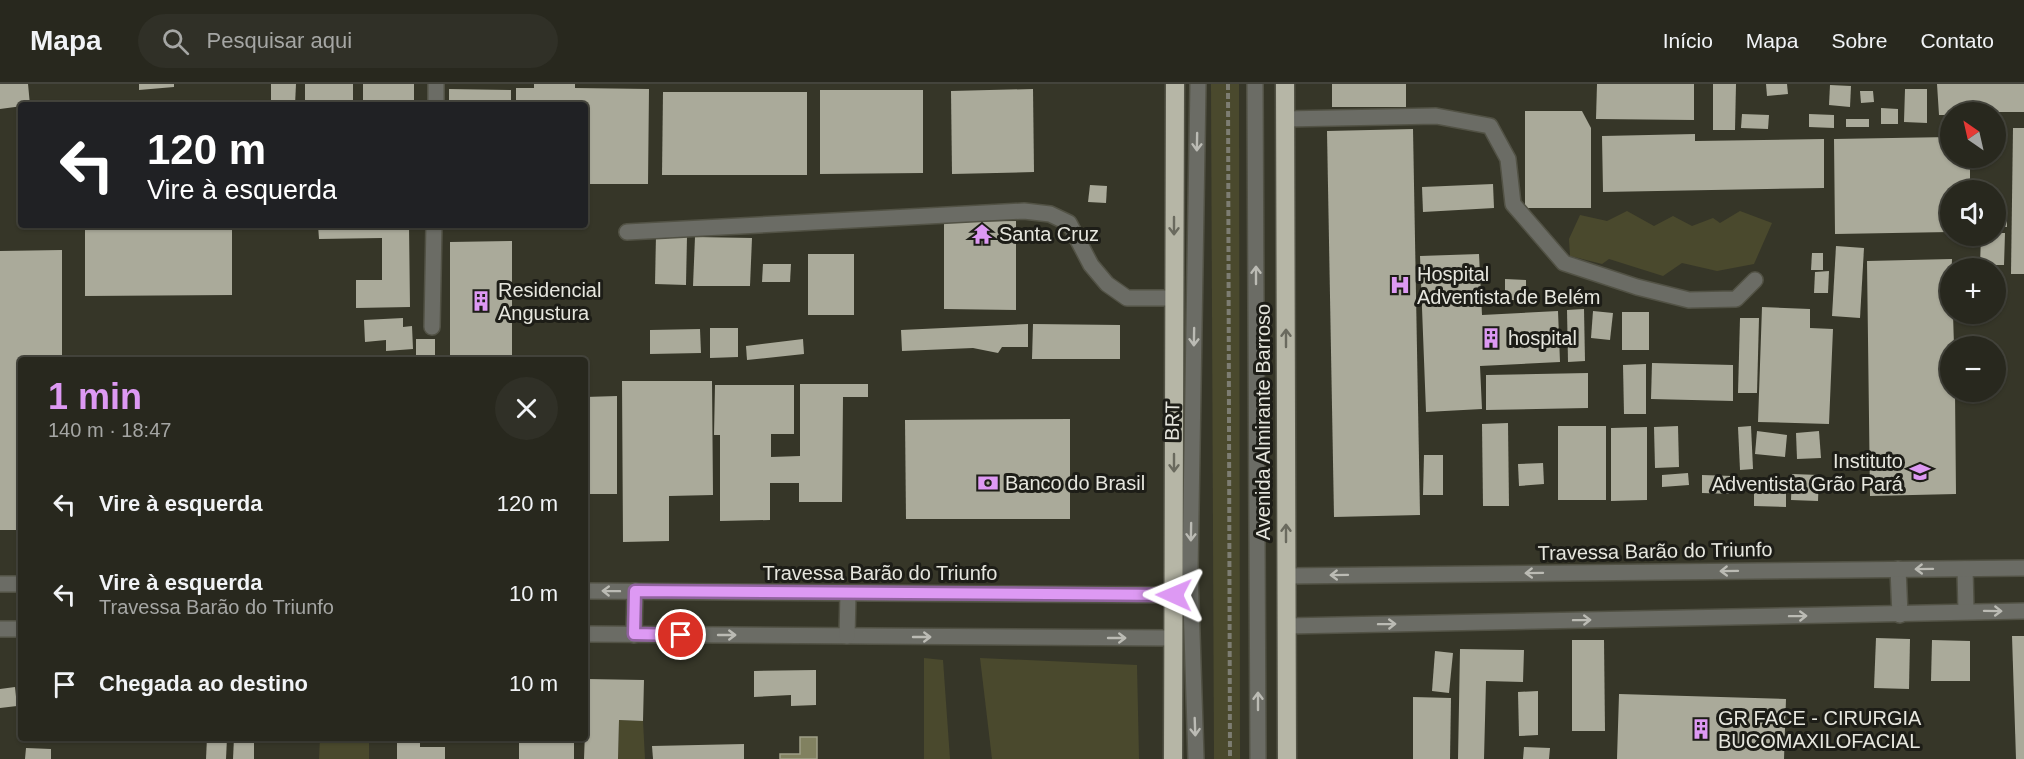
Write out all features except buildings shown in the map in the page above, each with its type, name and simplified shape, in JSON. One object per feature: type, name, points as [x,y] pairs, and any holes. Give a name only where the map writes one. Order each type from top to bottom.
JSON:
[{"type":"highway","points":[[1173,759],[1175,84]]},
{"type":"highway","name":"Avenida Almirante Barroso","points":[[1285,84],[1287,759]]},
{"type":"street","points":[[436,84],[436,102]]},
{"type":"street","name":"BRT","points":[[1196,759],[1190,571],[1198,84]]},
{"type":"street","points":[[1255,84],[1258,759]]},
{"type":"street","points":[[1285,119],[1436,116],[1490,126],[1508,159],[1513,204],[1564,263],[1689,300],[1736,299],[1755,280]]},
{"type":"street","points":[[627,232],[1024,211],[1050,214],[1069,224],[1091,265],[1107,284],[1127,298],[1174,298]]},
{"type":"street","points":[[432,327],[434,228]]},
{"type":"street","name":"Travessa Barão do Triunfo","points":[[1286,576],[2024,568]]},
{"type":"street","points":[[1898,569],[1900,615]]},
{"type":"street","points":[[1965,569],[1966,610]]},
{"type":"street","points":[[0,584],[18,584]]},
{"type":"street","name":"Travessa Barão do Triunfo","points":[[588,591],[1174,595]]},
{"type":"street","points":[[634,634],[635,591]]},
{"type":"street","points":[[847,636],[848,594]]},
{"type":"street","points":[[1287,626],[1900,615],[1966,610],[2024,611]]},
{"type":"street","points":[[0,629],[18,629]]},
{"type":"street","points":[[588,634],[1174,638]]},
{"type":"path","points":[[1228,84],[1230,759]]},
{"type":"shaded area","points":[[1211,84],[1239,84],[1240,759],[1214,759]]},
{"type":"shaded area","points":[[1627,211],[1654,226],[1673,216],[1692,226],[1713,218],[1720,223],[1740,211],[1772,223],[1754,264],[1717,271],[1682,263],[1663,276],[1609,259],[1602,264],[1570,256],[1569,239],[1580,215],[1607,221]]},
{"type":"shaded area","points":[[924,658],[943,660],[950,759],[924,759]]},
{"type":"shaded area","points":[[980,658],[1137,665],[1139,759],[992,759]]},
{"type":"shaded area","points":[[619,720],[643,721],[645,759],[618,759]]},
{"type":"shaded area","points":[[800,737],[817,737],[817,759],[780,759],[780,754],[800,754]]},
{"type":"shaded area","points":[[320,741],[369,741],[369,759],[319,759]]},
{"type":"place","name":"Santa Cruz","points":[[982,234]]},
{"type":"place","name":"Hospital Adventista de Belém","points":[[1400,285]]},
{"type":"place","name":"Residencial Angustura","points":[[481,301]]},
{"type":"place","name":"hospital","points":[[1491,338]]},
{"type":"place","name":"Instituto Adventista Grão Pará","points":[[1920,472]]},
{"type":"place","name":"Banco do Brasil","points":[[988,483]]},
{"type":"place","name":"GR FACE - CIRURGIA BUCOMAXILOFACIAL","points":[[1701,729]]},
{"type":"route","points":[[681,635],[634,634],[635,591],[1174,595]]}]
